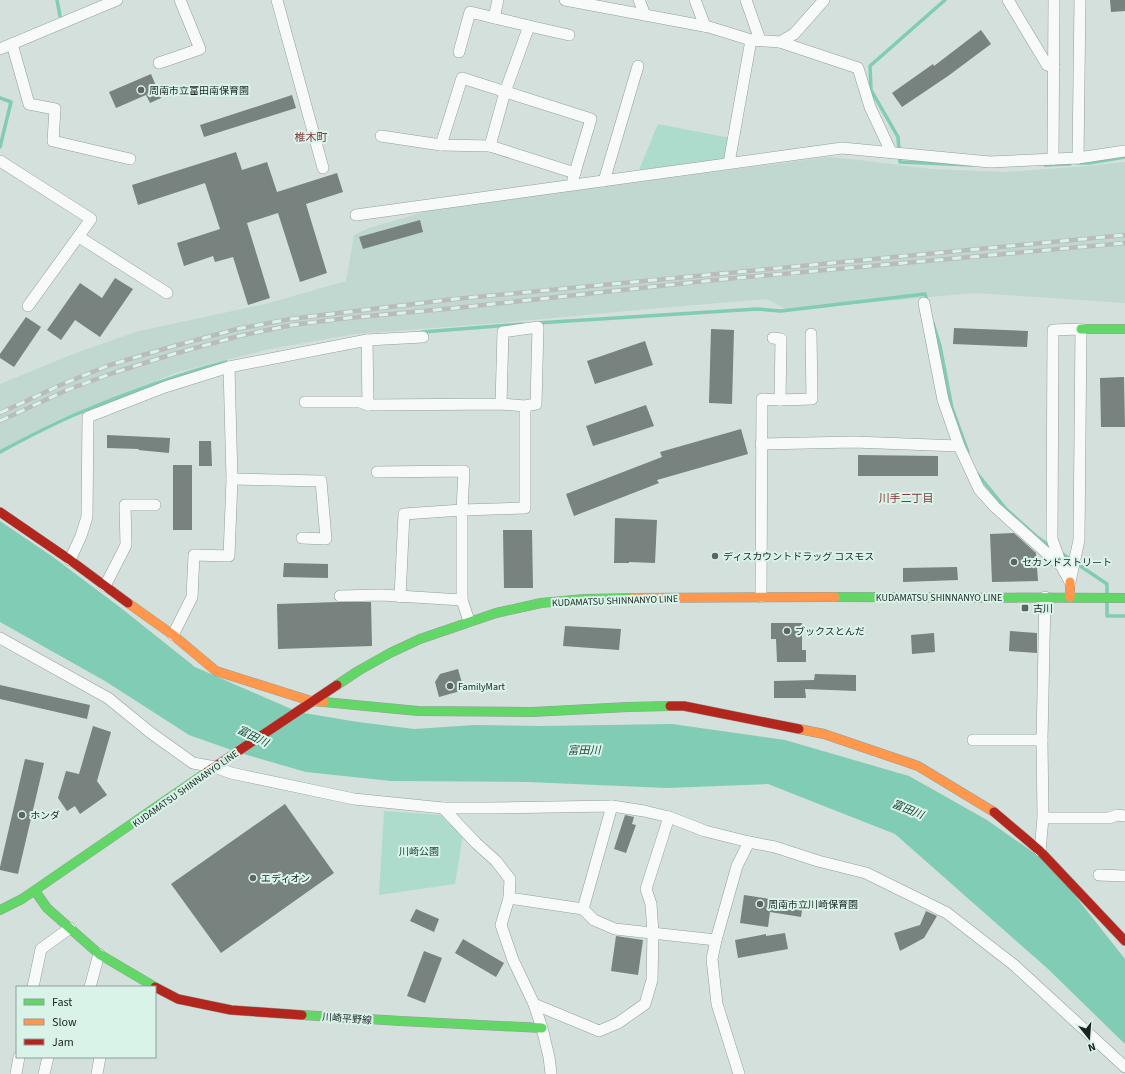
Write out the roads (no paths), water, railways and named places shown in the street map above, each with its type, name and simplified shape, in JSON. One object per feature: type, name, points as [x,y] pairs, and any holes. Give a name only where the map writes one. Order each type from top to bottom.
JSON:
[{"type":"street","points":[[0,48],[117,0]]},
{"type":"street","points":[[159,63],[200,49],[180,0]]},
{"type":"street","points":[[277,0],[323,168]]},
{"type":"street","points":[[494,18],[498,0]]},
{"type":"street","points":[[566,0],[705,26],[756,40],[780,42],[858,68],[870,107],[891,152]]},
{"type":"street","points":[[639,0],[644,15]]},
{"type":"street","points":[[695,0],[705,26]]},
{"type":"street","points":[[729,163],[756,40],[746,0]]},
{"type":"street","points":[[780,42],[794,34],[824,0]]},
{"type":"street","points":[[1008,0],[1047,65],[1054,67]]},
{"type":"street","points":[[1053,159],[1054,0]]},
{"type":"street","points":[[1078,158],[1080,0]]},
{"type":"street","points":[[459,52],[470,12],[569,35]]},
{"type":"street","points":[[490,146],[505,92],[529,26]]},
{"type":"street","points":[[12,44],[29,104],[55,109],[53,141],[130,159]]},
{"type":"street","points":[[604,181],[638,66]]},
{"type":"street","points":[[441,144],[462,78],[590,119],[571,186]]},
{"type":"street","points":[[381,136],[441,144],[490,146],[575,173]]},
{"type":"street","points":[[356,215],[842,148],[990,162],[1078,158],[1125,151]]},
{"type":"street","points":[[0,161],[91,219],[28,306]]},
{"type":"street","points":[[79,237],[167,294]]},
{"type":"street","points":[[924,303],[943,400],[959,446],[980,489],[995,507],[1062,567]]},
{"type":"street","points":[[305,402],[360,402],[368,405],[501,404],[525,406],[536,404],[538,328],[503,332],[501,404]]},
{"type":"street","points":[[1070,597],[1070,582],[1079,540],[1081,329]]},
{"type":"street","points":[[1070,582],[1062,567],[1052,539],[1053,330],[1125,329]]},
{"type":"street","points":[[761,597],[762,399],[812,399],[811,334]]},
{"type":"street","points":[[70,560],[81,536],[87,517],[88,417],[165,387],[229,367],[367,340],[423,337]]},
{"type":"street","points":[[773,338],[781,339],[780,400]]},
{"type":"street","points":[[367,340],[368,405]]},
{"type":"street","points":[[173,635],[192,597],[194,555],[229,556],[232,479],[229,367]]},
{"type":"street","points":[[400,597],[404,514],[525,508],[525,406]]},
{"type":"street","points":[[761,444],[854,442],[959,446]]},
{"type":"street","points":[[377,472],[464,471],[462,510],[462,600],[469,621]]},
{"type":"street","points":[[232,479],[321,481],[326,539],[302,538]]},
{"type":"street","points":[[105,586],[126,545],[124,505],[154,505]]},
{"type":"street","points":[[0,512],[70,560],[173,635],[216,671],[311,701],[385,709],[425,711],[532,712],[628,707],[684,706],[824,734],[918,766],[998,814],[1040,851],[1125,941]]},
{"type":"street","points":[[340,596],[382,596],[462,600]]},
{"type":"street","name":"KUDAMATSU SHINNANYO LINE","points":[[0,910],[35,891],[311,701],[358,671],[390,653],[420,639],[496,613],[541,603],[584,599],[761,597],[1125,598]]},
{"type":"street","points":[[1040,851],[1043,818],[1042,740],[1045,597]]},
{"type":"street","points":[[0,638],[108,698],[151,733],[193,762],[219,764],[232,773],[354,799],[443,808],[612,806],[644,811],[669,817],[705,831],[774,847],[818,861],[866,873],[947,913],[1014,965],[1125,1067]]},
{"type":"street","points":[[973,740],[1042,740]]},
{"type":"street","points":[[583,909],[612,806]]},
{"type":"street","points":[[443,808],[466,833],[496,861],[510,879],[509,898],[501,925],[514,960],[534,1004],[542,1028],[549,1057],[551,1074]]},
{"type":"street","points":[[1043,818],[1110,818],[1125,816]]},
{"type":"street","points":[[534,1004],[599,1031],[618,1023],[645,1004],[652,980],[651,904],[646,889],[669,817]]},
{"type":"street","points":[[739,1074],[717,1004],[712,960],[716,940],[737,866],[750,842]]},
{"type":"street","points":[[1099,875],[1125,876]]},
{"type":"street","name":"川崎平野線","points":[[35,891],[47,908],[99,954],[140,980],[153,986]]},
{"type":"street","points":[[509,898],[583,909],[594,920],[615,929],[716,940]]},
{"type":"street","points":[[33,986],[42,949],[70,928]]},
{"type":"street","points":[[90,986],[99,954]]},
{"type":"street","name":"川崎平野線","points":[[156,988],[178,999],[232,1010],[542,1028]]},
{"type":"street","points":[[16,1074],[19,1058]]},
{"type":"street","points":[[44,1074],[48,1058]]},
{"type":"street","points":[[97,1074],[100,1058]]},
{"type":"water","name":"富田川","points":[[0,521],[53,557],[121,608],[195,667],[298,712],[414,729],[475,725],[542,726],[672,724],[785,740],[909,776],[987,820],[1050,864],[1125,959],[1125,1044],[1047,968],[895,834],[768,784],[667,788],[528,782],[391,781],[306,772],[240,753],[189,735],[105,681],[0,622]]},
{"type":"waterway","points":[[57,0],[60,16]]},
{"type":"waterway","points":[[945,0],[870,66],[871,90],[898,137],[900,162],[972,165]]},
{"type":"waterway","points":[[0,98],[11,102],[0,147]]},
{"type":"waterway","points":[[1077,163],[1089,163],[1125,157]]},
{"type":"waterway","points":[[1045,165],[1070,164]]},
{"type":"waterway","points":[[537,323],[757,309],[781,311],[925,294],[927,302]]},
{"type":"waterway","points":[[933,323],[940,346],[952,408],[968,452]]},
{"type":"waterway","points":[[422,332],[523,324]]},
{"type":"waterway","points":[[0,452],[69,417],[170,379],[226,362]]},
{"type":"waterway","points":[[975,471],[1006,509],[1037,537],[1051,547]]},
{"type":"waterway","points":[[1061,553],[1107,584],[1107,595]]},
{"type":"waterway","points":[[1107,601],[1107,616],[1125,616]]},
{"type":"railway","points":[[0,413],[65,383],[110,365],[237,329],[290,319],[455,299],[1125,235]]},
{"type":"railway","points":[[0,421],[67,390],[113,373],[170,355],[239,336],[292,325],[715,280],[1125,243]]},
{"type":"place","name":"周南市立富田南保育園","points":[[141,90]]},
{"type":"place","name":"ディスカウントドラッグ コスモス","points":[[715,556]]},
{"type":"place","name":"セカンドストリート","points":[[1014,562]]},
{"type":"place","name":"古川","points":[[1025,608]]},
{"type":"place","name":"ブックスとんだ","points":[[787,631]]},
{"type":"place","name":"FamilyMart","points":[[450,686]]},
{"type":"place","name":"ホンダ","points":[[22,815]]},
{"type":"place","name":"エディオン","points":[[253,878]]},
{"type":"place","name":"周南市立川崎保育園","points":[[760,904]]},
{"type":"district","name":"椎木町","points":[[311,137]]},
{"type":"district","name":"川手二丁目","points":[[906,498]]},
{"type":"park label","name":"川崎公園","points":[[419,851]]}]
